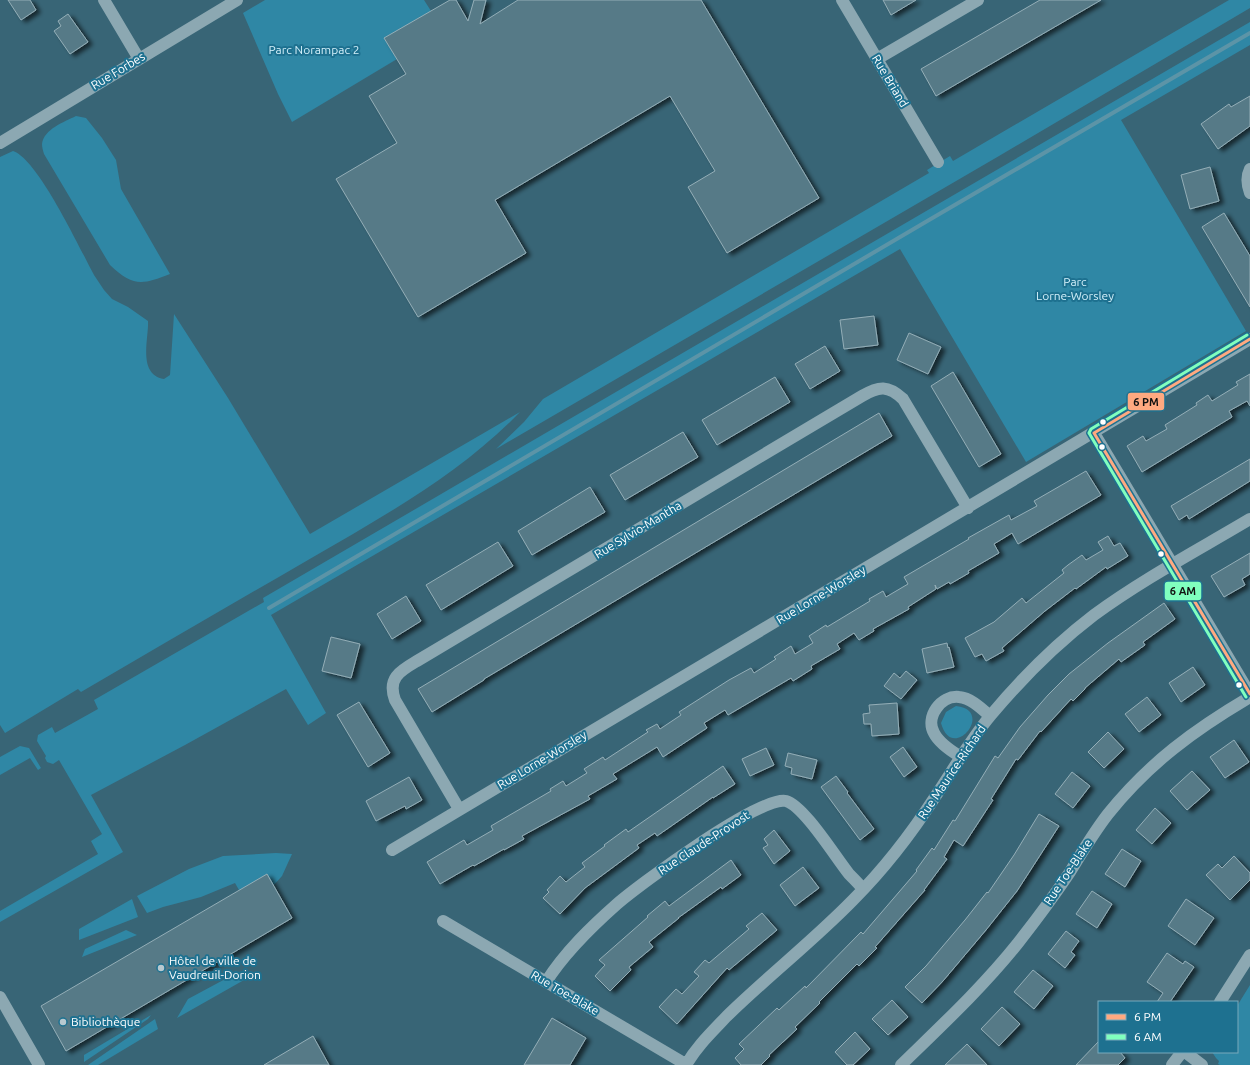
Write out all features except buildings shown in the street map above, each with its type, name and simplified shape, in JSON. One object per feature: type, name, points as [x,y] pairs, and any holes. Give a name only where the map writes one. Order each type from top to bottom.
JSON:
[{"type":"street","points":[[104,0],[139,59]]},
{"type":"street","name":"Rue Forbes","points":[[0,143],[237,0]]},
{"type":"street","name":"Rue Briand","points":[[842,0],[938,162]]},
{"type":"street","points":[[877,59],[978,0]]},
{"type":"street","points":[[1250,169],[1247,176],[1250,193]]},
{"type":"street","name":"Rue Lorne-Worsley","points":[[392,850],[1250,339]]},
{"type":"street","name":"Rue Sylvio-Mantha","points":[[459,809],[395,700],[393,695],[393,683],[398,674],[417,661],[862,396],[877,389],[884,388],[893,391],[903,399],[968,508]]},
{"type":"street","points":[[1094,433],[1250,696]]},
{"type":"street","name":"Rue Maurice-Richard","points":[[686,1065],[701,1043],[740,1004],[814,939],[863,889],[909,834],[990,716],[1034,668],[1078,628],[1126,594],[1173,564],[1250,519]]},
{"type":"street","name":"Rue Toe-Blake","points":[[901,1065],[949,1018],[1003,960],[1047,905],[1070,872],[1088,841],[1108,814],[1131,788],[1157,762],[1184,740],[1214,718],[1250,696]]},
{"type":"street","points":[[961,757],[947,748],[933,732],[931,722],[934,711],[947,698],[958,697],[969,700],[990,716]]},
{"type":"street","name":"Rue Claude-Provost","points":[[546,982],[569,951],[606,914],[628,895],[675,860],[712,836],[758,808],[775,801],[786,801],[796,806],[863,889]]},
{"type":"street","name":"Rue Toe-Blake","points":[[443,921],[686,1065]]},
{"type":"street","points":[[1221,1001],[1250,955]]},
{"type":"street","points":[[0,997],[39,1065]]},
{"type":"street","points":[[1172,1065],[1183,1053]]},
{"type":"street","points":[[1185,1053],[1202,1065]]},
{"type":"green space","name":"Parc Norampac 2","points":[[265,0],[424,0],[431,11],[397,59],[292,122],[278,94],[243,13]]},
{"type":"green space","points":[[1229,0],[1250,0],[1250,8],[496,449],[524,422],[543,399],[929,173],[927,170],[950,156],[953,161]]},
{"type":"green space","name":"Parc Lorne-Worsley","points":[[1250,22],[1250,45],[1121,120],[1246,331],[1026,462],[900,249],[271,615],[326,713],[308,725],[286,689],[91,795],[123,852],[0,922],[0,911],[98,854],[91,841],[102,834],[59,760],[53,764],[47,762],[45,758],[46,756],[37,741],[38,735],[52,727],[55,733],[98,709],[94,700],[264,602],[263,598]]},
{"type":"green space","points":[[76,116],[86,118],[102,138],[116,160],[121,189],[170,274],[145,282],[138,282],[125,277],[110,265],[44,154],[42,144],[46,134],[60,124]]},
{"type":"green space","points":[[13,151],[23,158],[34,170],[46,187],[69,226],[94,275],[104,290],[112,299],[128,307],[148,321],[146,346],[147,363],[150,370],[156,376],[164,379],[170,375],[174,314],[228,398],[310,534],[520,412],[472,456],[419,494],[392,511],[81,692],[78,689],[5,733],[0,725],[0,157]]},
{"type":"green space","points":[[956,706],[967,710],[972,716],[972,724],[968,731],[961,737],[954,738],[946,734],[941,723],[946,712]]},
{"type":"green space","points":[[20,746],[29,748],[41,768],[38,770],[30,758],[0,775],[0,757]]},
{"type":"green space","points":[[276,853],[292,854],[282,876],[273,886],[239,890],[235,883],[201,897],[163,907],[147,913],[137,896],[189,869],[223,856]]},
{"type":"green space","points":[[132,899],[138,917],[79,940],[79,929]]},
{"type":"green space","points":[[126,930],[137,935],[82,957],[85,949]]},
{"type":"green space","points":[[229,977],[244,980],[177,1018],[188,999]]},
{"type":"green space","points":[[1250,985],[1250,1065],[1220,1065],[1218,1064],[1219,1061],[1213,1053],[1238,1053],[1238,1004]]},
{"type":"green space","points":[[151,1015],[148,1019],[84,1062],[84,1055]]},
{"type":"green space","points":[[155,1019],[158,1029],[98,1065],[88,1065]]},
{"type":"waterway","points":[[269,608],[1250,33]]},
{"type":"transit line","points":[[1246,697],[1089,433],[1091,429],[1247,335]]},
{"type":"transit line","points":[[1250,339],[1094,433],[1250,694]]},
{"type":"place","name":"Hôtel de ville de Vaudreuil-Dorion","points":[[161,968]]},
{"type":"place","name":"Bibliothèque","points":[[63,1022]]}]
